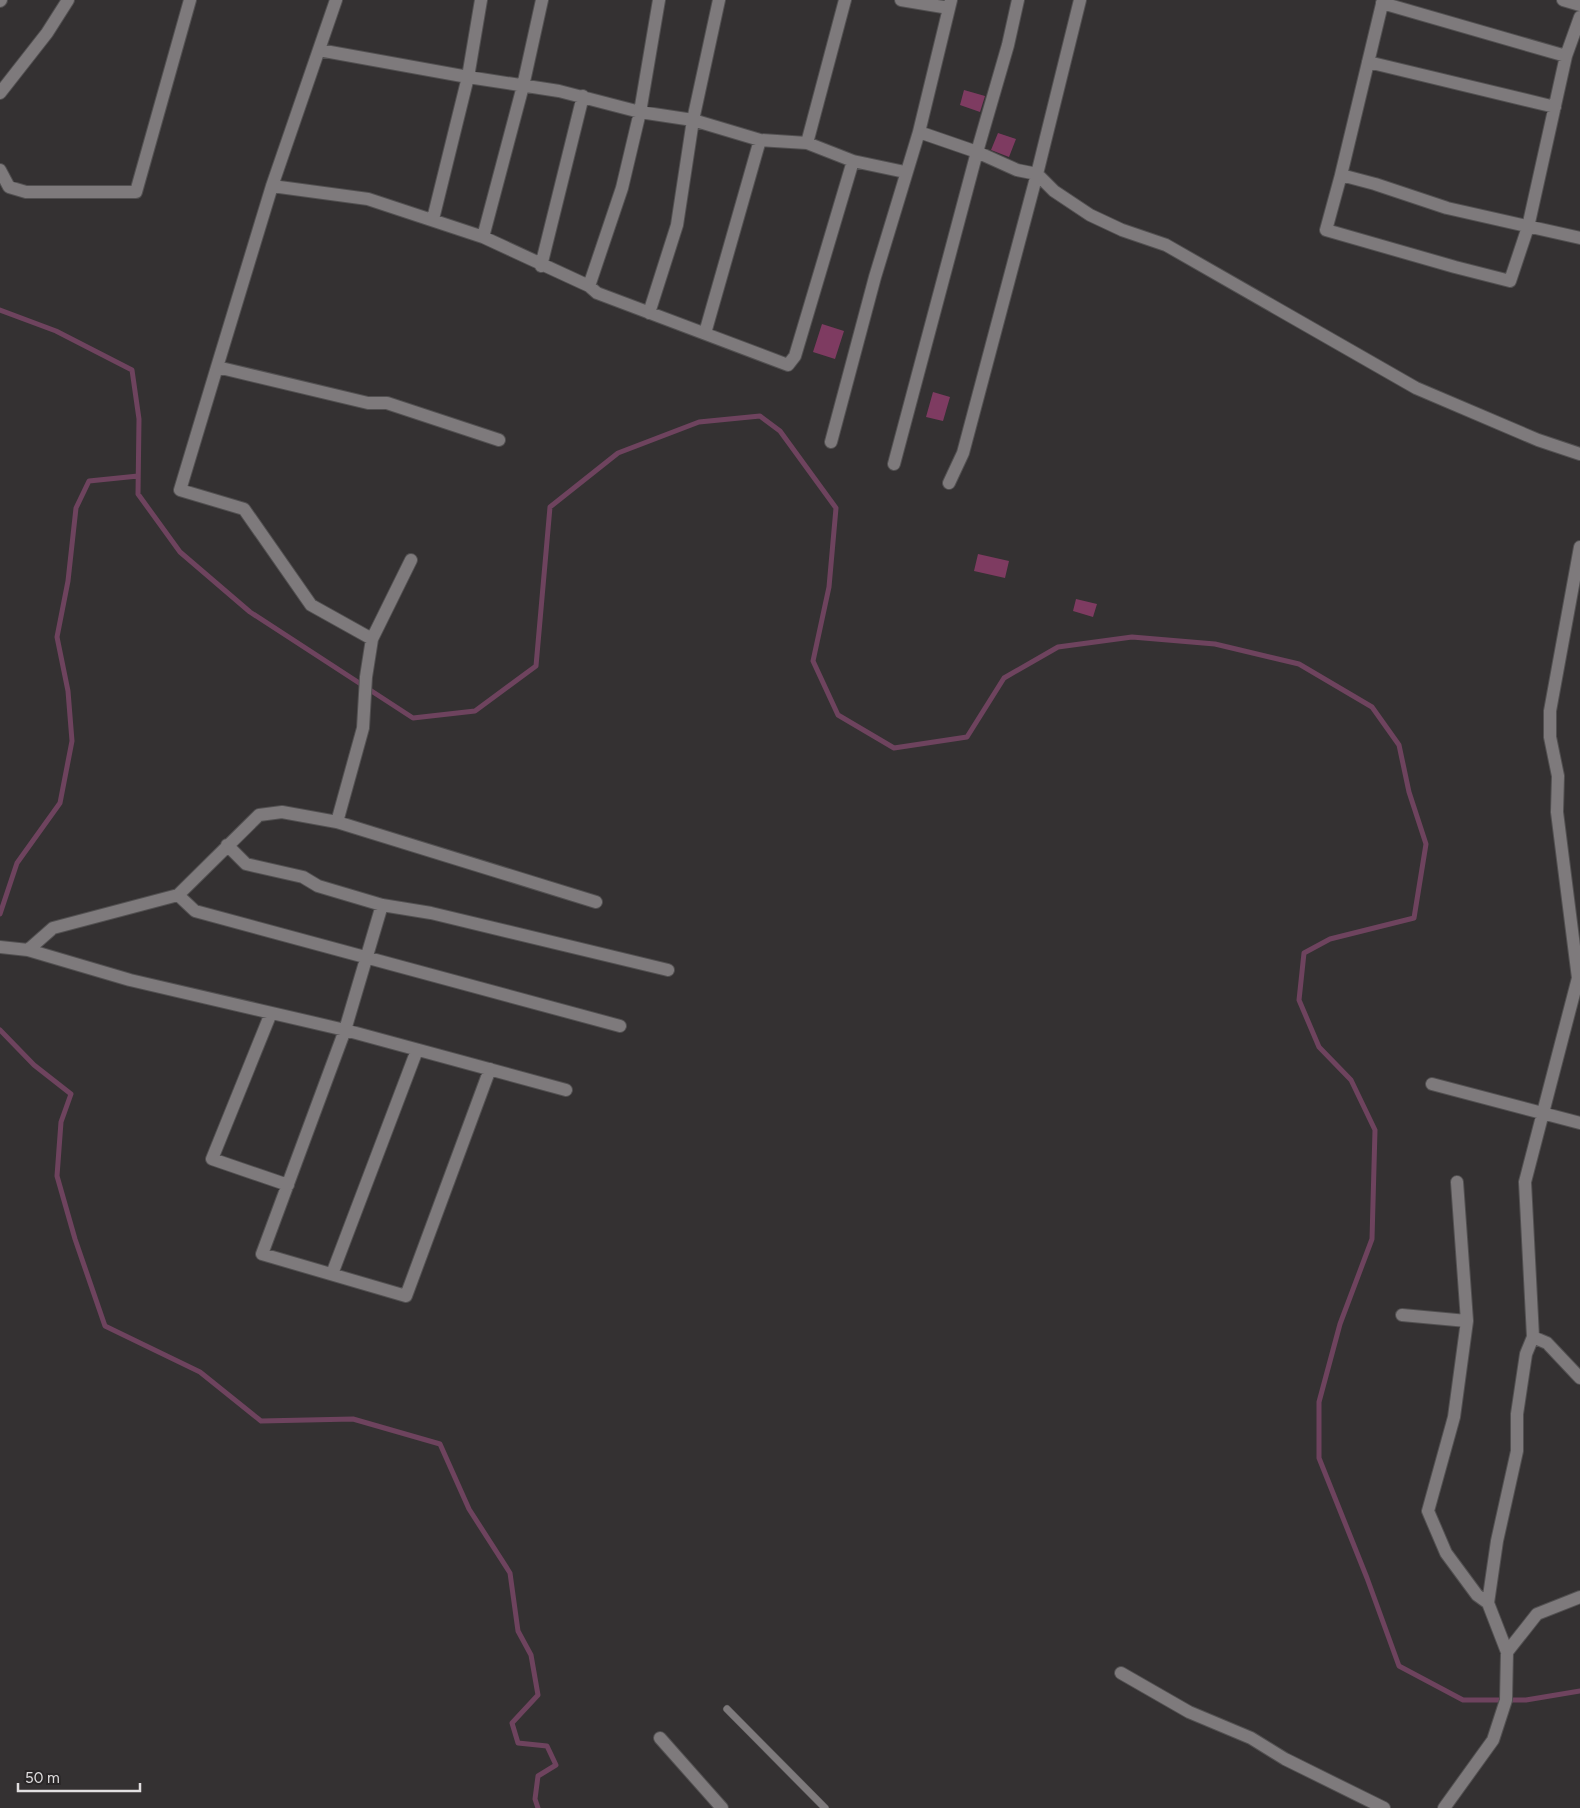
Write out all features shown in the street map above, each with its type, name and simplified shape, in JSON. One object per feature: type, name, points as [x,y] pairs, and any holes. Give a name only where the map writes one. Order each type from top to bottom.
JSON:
[{"type":"street","points":[[0,93],[46,33],[68,0]]},
{"type":"street","points":[[0,170],[9,187],[26,192],[136,192],[190,0]]},
{"type":"street","points":[[336,0],[272,186],[180,490],[244,509],[311,605],[372,639]]},
{"type":"street","points":[[433,220],[468,77],[481,0]]},
{"type":"street","points":[[483,237],[523,86],[542,0]]},
{"type":"street","points":[[589,286],[622,188],[640,112],[659,0]]},
{"type":"street","points":[[649,314],[677,225],[693,120],[720,0]]},
{"type":"street","points":[[807,143],[846,0]]},
{"type":"street","points":[[831,442],[875,277],[918,132],[950,4],[902,0]]},
{"type":"street","points":[[894,464],[977,152],[1008,45],[1018,0]]},
{"type":"street","points":[[950,483],[963,453],[1037,174],[1080,0]]},
{"type":"street","points":[[1563,0],[1580,5]]},
{"type":"street","points":[[1566,56],[1383,2],[1326,230],[1510,281],[1528,227],[1566,56],[1580,17]]},
{"type":"street","points":[[319,50],[583,96],[640,112],[693,120],[760,140],[807,143],[853,161],[906,172]]},
{"type":"street","points":[[1368,62],[1555,108]]},
{"type":"street","points":[[541,266],[583,96]]},
{"type":"street","points":[[918,132],[977,152],[1017,170],[1037,174],[1054,191],[1090,215],[1122,230],[1166,245],[1416,388],[1538,440],[1580,454]]},
{"type":"street","points":[[706,332],[760,140]]},
{"type":"street","points":[[272,186],[368,199],[483,237],[541,266],[589,286],[597,293],[649,314],[706,332],[788,365],[795,356],[853,161]]},
{"type":"street","points":[[1341,175],[1375,184],[1447,208],[1580,238]]},
{"type":"street","points":[[217,367],[368,403],[387,403],[499,440]]},
{"type":"street","points":[[1444,1808],[1493,1740],[1506,1700],[1507,1652],[1488,1603],[1498,1541],[1517,1451],[1517,1414],[1526,1354],[1533,1338],[1525,1182],[1578,978],[1556,812],[1558,776],[1550,737],[1550,711],[1580,547]]},
{"type":"street","points":[[337,822],[363,728],[366,677],[372,639],[411,560]]},
{"type":"street","points":[[28,950],[53,928],[178,895],[259,815],[282,812],[337,822],[596,902]]},
{"type":"street","points":[[227,845],[246,864],[302,877],[318,886],[382,905],[431,913],[668,970]]},
{"type":"street","points":[[178,895],[196,911],[366,959],[620,1026]]},
{"type":"street","points":[[382,905],[345,1030],[262,1254],[406,1296],[490,1069]]},
{"type":"street","points":[[0,946],[28,950],[130,980],[345,1030],[566,1090]]},
{"type":"street","points":[[271,1013],[212,1159],[288,1186]]},
{"type":"street","points":[[332,1274],[417,1050]]},
{"type":"street","points":[[1432,1084],[1580,1123]]},
{"type":"street","points":[[1457,1182],[1467,1321],[1454,1417],[1428,1511],[1446,1553],[1477,1595],[1488,1603]]},
{"type":"street","points":[[1402,1315],[1467,1321]]},
{"type":"street","points":[[1533,1338],[1547,1343],[1580,1378]]},
{"type":"street","points":[[1507,1652],[1537,1614],[1580,1597]]},
{"type":"street","points":[[1121,1673],[1189,1712],[1251,1738],[1285,1759],[1384,1808]]},
{"type":"street","points":[[660,1738],[722,1808]]},
{"type":"lane","points":[[727,1709],[825,1808]]},
{"type":"building","points":[[964,90],[985,96],[980,112],[960,105]]},
{"type":"building","points":[[998,133],[1016,139],[1009,157],[991,150]]},
{"type":"building","points":[[822,324],[844,331],[835,359],[813,352]]},
{"type":"building","points":[[933,392],[950,397],[943,421],[926,417]]},
{"type":"building","points":[[978,554],[1009,561],[1005,578],[974,571]]},
{"type":"building","points":[[1076,599],[1097,604],[1093,617],[1073,611]]},
{"type":"waterway","points":[[0,310],[56,331],[132,370],[139,419],[138,494],[180,552],[250,612],[413,718],[475,711],[536,666],[550,507],[618,453],[699,422],[760,416],[780,431],[836,508],[829,587],[813,661],[838,715],[894,748],[967,737],[1004,678],[1058,647],[1132,637],[1215,644],[1299,664],[1372,707],[1399,745],[1409,792],[1426,844],[1414,918],[1330,939],[1304,953],[1299,1000],[1319,1047],[1351,1080],[1375,1130],[1372,1239],[1340,1324],[1319,1402],[1319,1458],[1367,1578],[1399,1666],[1463,1700],[1526,1700],[1580,1691]]},
{"type":"waterway","points":[[0,914],[17,863],[60,803],[72,741],[68,691],[57,637],[68,581],[76,508],[89,481],[138,476]]},
{"type":"waterway","points":[[0,1030],[34,1065],[71,1094],[61,1122],[57,1176],[75,1239],[105,1326],[200,1372],[261,1421],[353,1419],[440,1444],[469,1509],[510,1573],[518,1631],[531,1655],[538,1695],[512,1723],[518,1743],[547,1746],[556,1765],[538,1776],[535,1799],[538,1808]]}]
